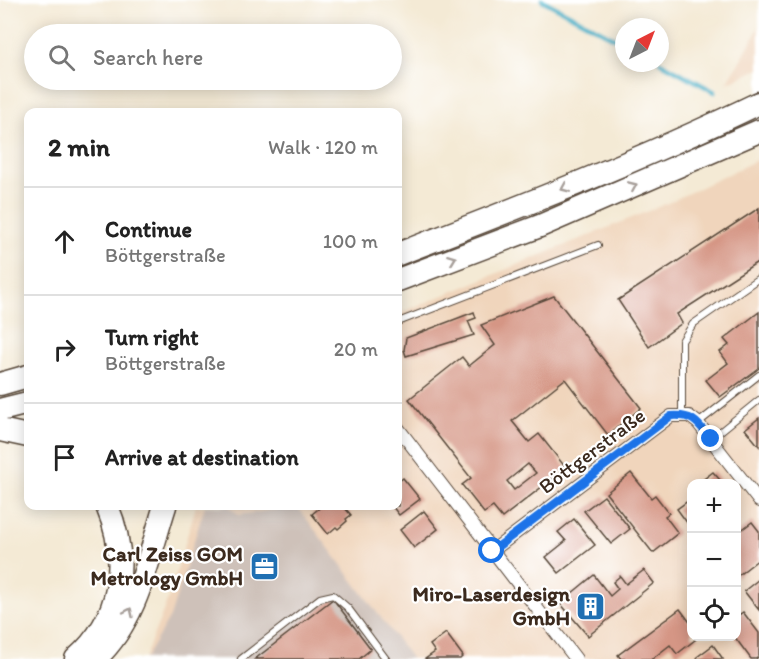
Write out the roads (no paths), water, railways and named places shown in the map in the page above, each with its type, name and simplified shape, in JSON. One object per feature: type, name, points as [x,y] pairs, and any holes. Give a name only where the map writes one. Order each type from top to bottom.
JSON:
[{"type":"highway","points":[[402,252],[543,198],[759,103]]},
{"type":"highway","points":[[402,278],[540,225],[759,131]]},
{"type":"highway","points":[[0,384],[24,377]]},
{"type":"highway","points":[[0,410],[24,404]]},
{"type":"highway","points":[[0,430],[24,435]]},
{"type":"highway","points":[[76,659],[101,631],[116,595],[121,557],[115,523],[109,510]]},
{"type":"highway","points":[[95,659],[115,638],[131,609],[164,510]]},
{"type":"street","points":[[682,415],[689,416],[698,423],[759,501]]},
{"type":"street","name":"Böttgerstraße","points":[[492,551],[661,422],[671,416],[682,415]]},
{"type":"street","points":[[402,433],[576,659]]},
{"type":"lane","points":[[402,320],[598,245]]},
{"type":"lane","points":[[682,415],[682,341],[693,324],[759,278]]},
{"type":"lane","points":[[698,423],[759,375]]},
{"type":"lane","points":[[711,439],[759,400]]},
{"type":"lane","points":[[241,659],[320,598],[333,595],[348,608],[386,659]]},
{"type":"waterway","points":[[542,0],[615,38]]},
{"type":"waterway","points":[[669,67],[715,92]]},
{"type":"place","name":"Carl Zeiss GOM Metrology GmbH","points":[[264,566]]},
{"type":"place","name":"Miro-Laserdesign GmbH","points":[[591,606]]}]
